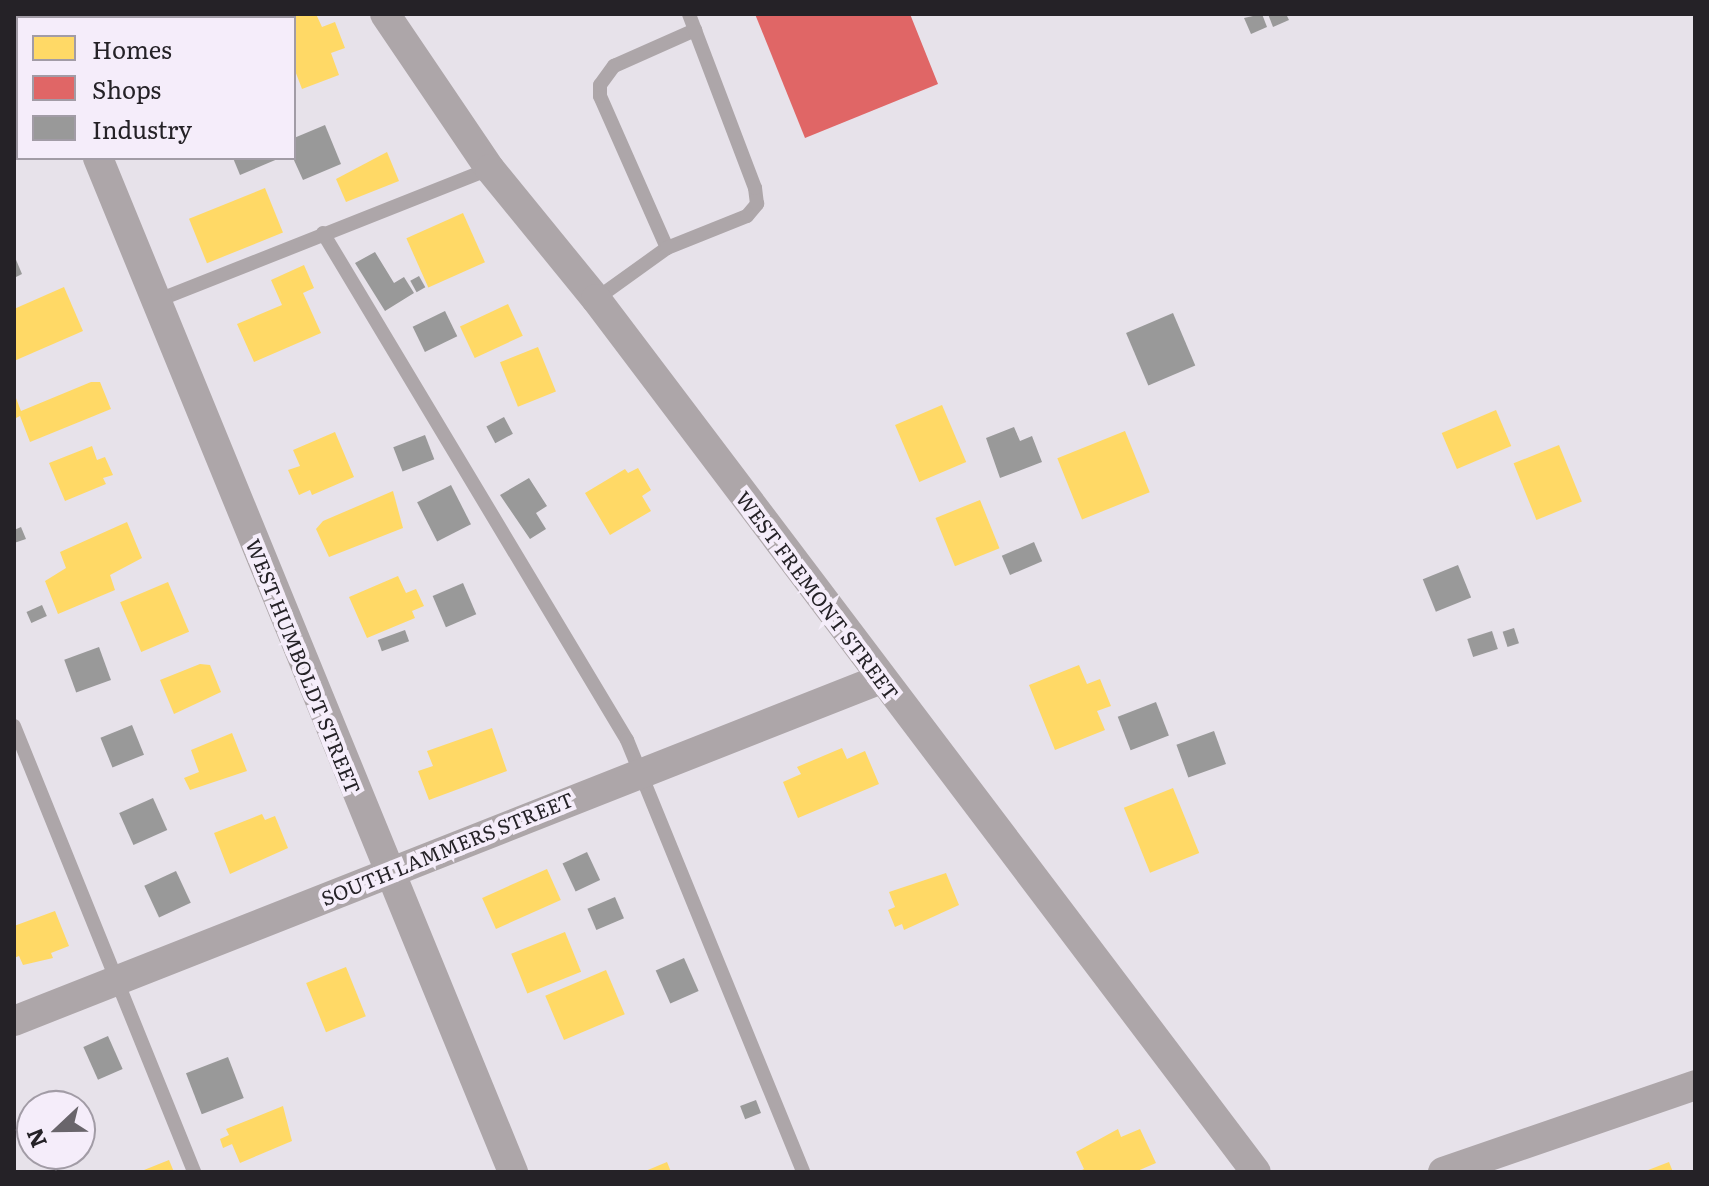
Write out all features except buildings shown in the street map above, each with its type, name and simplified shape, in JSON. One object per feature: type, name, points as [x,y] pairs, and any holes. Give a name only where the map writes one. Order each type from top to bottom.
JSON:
[{"type":"street","name":"WEST FREMONT STREET","points":[[385,14],[490,169],[596,299],[1256,1172]]},
{"type":"street","name":"WEST HUMBOLDT STREET","points":[[99,160],[387,871],[513,1172]]},
{"type":"street","name":"SOUTH LAMMERS STREET","points":[[14,1021],[387,871],[881,679]]},
{"type":"street","points":[[1443,1172],[1695,1085]]},
{"type":"lane","points":[[596,299],[667,248],[747,216],[757,204],[689,14]]},
{"type":"lane","points":[[667,248],[600,96],[600,85],[614,66],[695,30]]},
{"type":"lane","points":[[156,301],[490,169]]},
{"type":"lane","points":[[323,233],[627,740],[803,1172]]},
{"type":"lane","points":[[14,726],[194,1172]]}]
